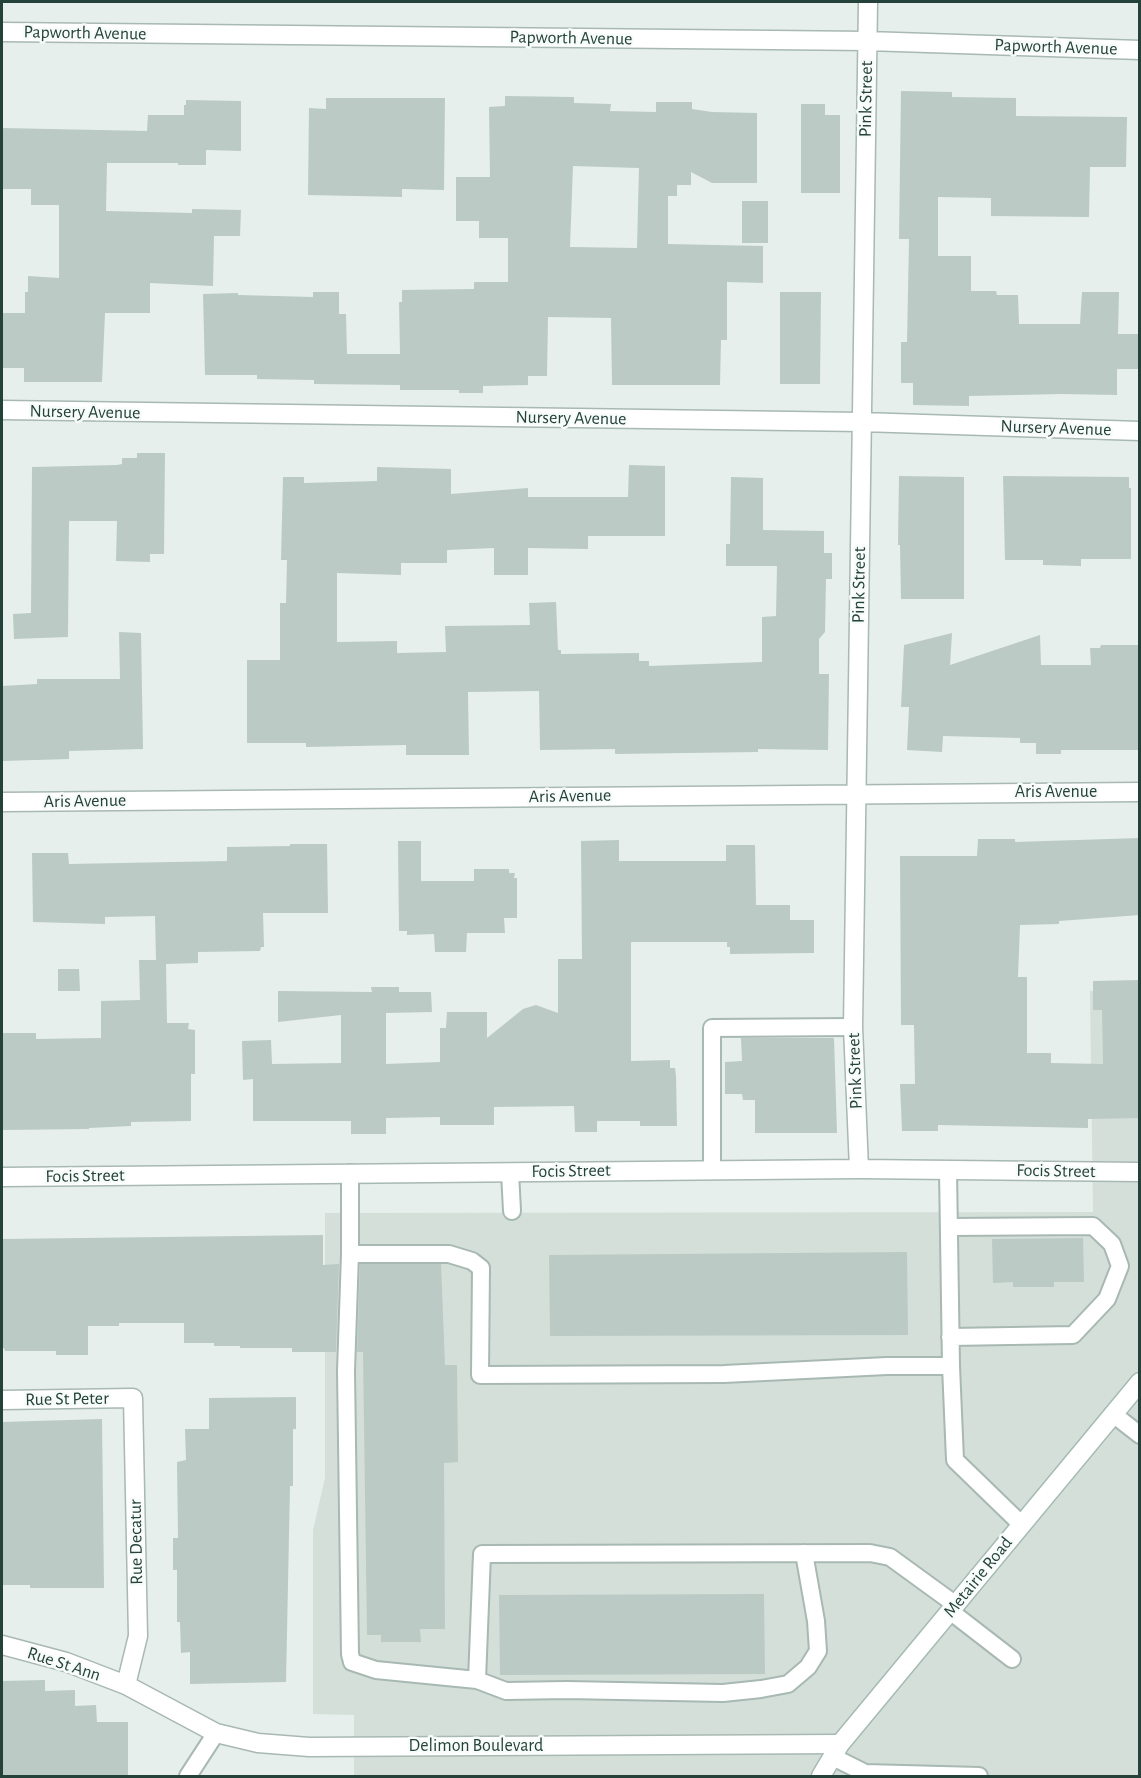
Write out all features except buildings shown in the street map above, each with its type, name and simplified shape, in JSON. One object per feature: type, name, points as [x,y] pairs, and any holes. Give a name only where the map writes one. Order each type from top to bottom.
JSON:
[{"type":"street","name":"Pink Street","points":[[859,1169],[853,1027],[868,2]]},
{"type":"street","name":"Papworth Avenue","points":[[2,32],[867,40],[1140,50]]},
{"type":"street","name":"Nursery Avenue","points":[[2,410],[862,422],[1140,431]]},
{"type":"street","name":"Aris Avenue","points":[[2,802],[1140,792]]},
{"type":"street","name":"Focis Street","points":[[2,1177],[859,1169],[1140,1172]]},
{"type":"street","name":"Metairie Road","points":[[821,1776],[837,1750],[1140,1382]]},
{"type":"street","name":"Rue St Peter","points":[[2,1400],[134,1398]]},
{"type":"street","name":"Rue Decatur","points":[[126,1685],[138,1636],[134,1398]]},
{"type":"street","name":"Rue St Ann","points":[[2,1645],[66,1662],[126,1685]]},
{"type":"street","name":"Delimon Boulevard","points":[[126,1685],[216,1733],[258,1743],[309,1747],[837,1750]]},
{"type":"lane","points":[[712,1170],[712,1028],[853,1027]]},
{"type":"lane","points":[[948,1170],[950,1337],[955,1460],[1021,1524]]},
{"type":"lane","points":[[510,1172],[512,1211]]},
{"type":"lane","points":[[350,1173],[346,1371],[350,1654],[352,1662],[376,1670],[477,1680],[506,1691],[723,1693],[788,1684],[808,1667],[818,1651],[816,1621],[804,1553]]},
{"type":"lane","points":[[949,1227],[1093,1226],[1112,1244],[1120,1266],[1107,1299],[1073,1335],[950,1337]]},
{"type":"lane","points":[[350,1254],[449,1254],[472,1261],[481,1268],[480,1375],[724,1374],[887,1366],[951,1366]]},
{"type":"lane","points":[[1113,1414],[1140,1435]]},
{"type":"lane","points":[[477,1680],[482,1554],[870,1553],[890,1557],[1012,1659]]},
{"type":"lane","points":[[188,1776],[216,1733]]},
{"type":"lane","points":[[837,1750],[866,1773],[979,1776]]},
{"type":"shaded area","points":[[1139,990],[1139,1776],[354,1776],[354,1715],[313,1714],[313,1530],[325,1478],[325,1213],[1093,1212],[1090,991]]}]
